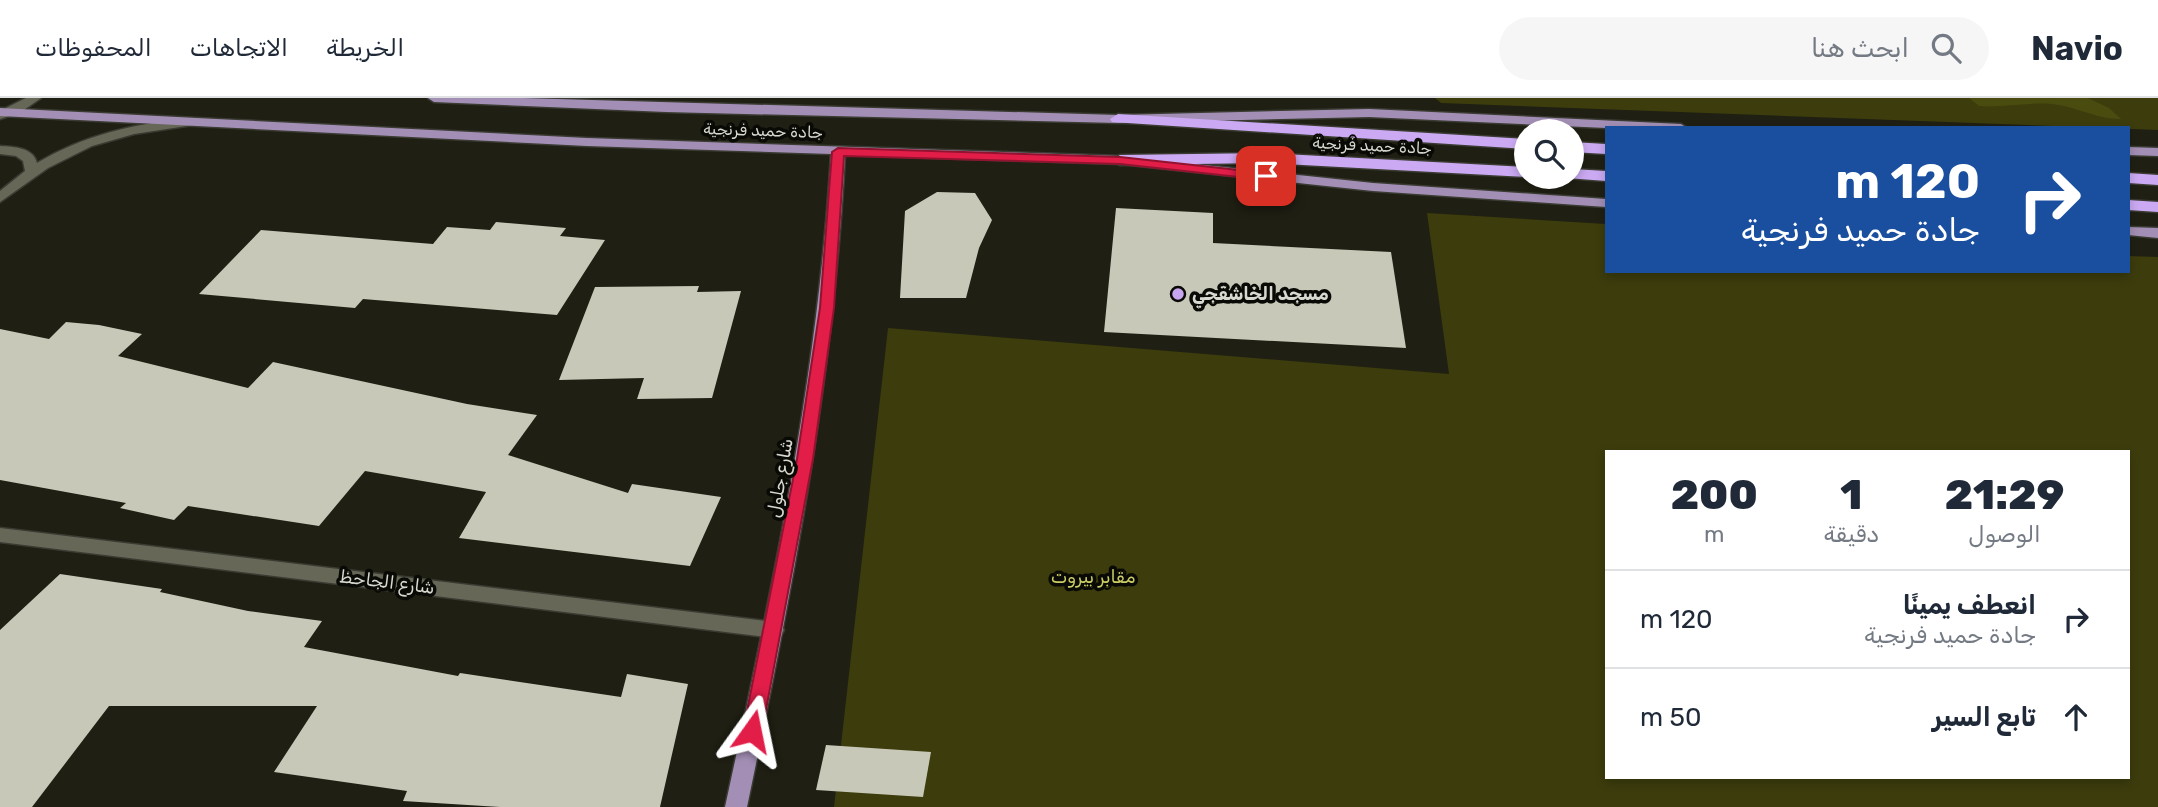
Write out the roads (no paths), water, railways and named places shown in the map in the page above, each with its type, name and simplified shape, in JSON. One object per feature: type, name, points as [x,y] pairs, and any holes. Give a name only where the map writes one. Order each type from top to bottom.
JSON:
[{"type":"highway","name":"جادة حميد فرنجية","points":[[1118,119],[1514,143]]},
{"type":"highway","points":[[1584,148],[1605,149]]},
{"type":"highway","name":"جادة حميد فرنجية","points":[[1120,160],[1266,158],[1514,171]]},
{"type":"highway","points":[[1584,175],[1605,176]]},
{"type":"highway","points":[[2130,178],[2158,180]]},
{"type":"highway","points":[[2130,205],[2158,206]]},
{"type":"main road","name":"جادة حميد فرنجية","points":[[434,98],[628,107],[1118,119]]},
{"type":"main road","name":"جادة حميد فرنجية","points":[[3,113],[838,152],[1120,160]]},
{"type":"main road","points":[[1118,119],[1369,113],[1639,126]]},
{"type":"main road","points":[[2130,151],[2158,152]]},
{"type":"main road","name":"شارع جلول","points":[[736,807],[774,630],[805,459],[827,308],[838,152]]},
{"type":"main road","points":[[1120,160],[1373,187],[1605,203]]},
{"type":"main road","points":[[2130,231],[2158,233]]},
{"type":"street","points":[[3,113],[34,98]]},
{"type":"street","points":[[0,198],[31,170],[77,146],[117,132],[188,122]]},
{"type":"street","points":[[0,150],[26,155],[30,159],[31,170]]},
{"type":"street","name":"شارع الجاحظ","points":[[0,535],[774,630]]},
{"type":"place","name":"مسجد الخاشقجي","points":[[1178,294]]},
{"type":"park label","name":"مقابر بيروت","points":[[1093,577]]}]
